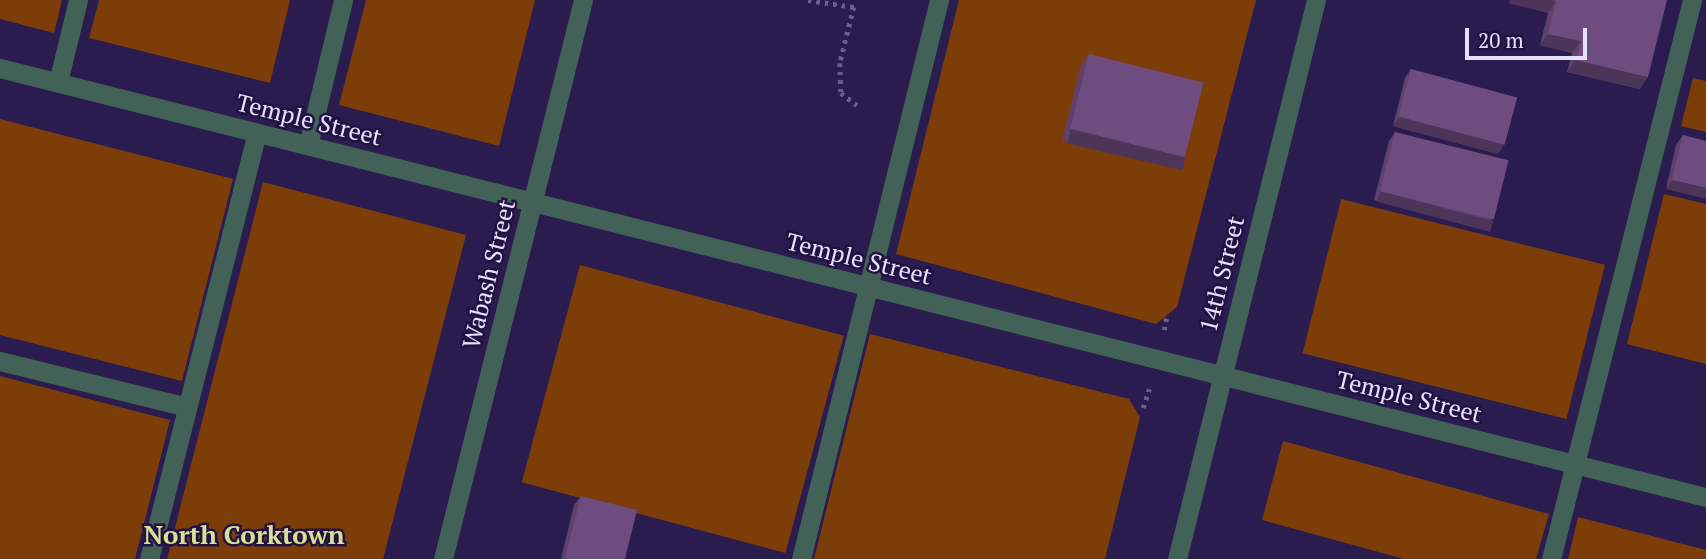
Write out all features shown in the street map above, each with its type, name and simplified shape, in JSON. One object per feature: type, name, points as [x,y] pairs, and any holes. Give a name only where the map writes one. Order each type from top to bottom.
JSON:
[{"type":"street","points":[[58,82],[78,0]]},
{"type":"street","points":[[308,145],[343,0]]},
{"type":"street","name":"Wabash Street","points":[[443,559],[583,0]]},
{"type":"street","points":[[802,559],[939,0]]},
{"type":"street","name":"14th Street","points":[[1177,559],[1316,0]]},
{"type":"street","points":[[1551,559],[1692,0]]},
{"type":"street","name":"Temple Street","points":[[0,68],[1706,498]]},
{"type":"street","points":[[149,559],[257,133]]},
{"type":"street","points":[[0,361],[187,407]]},
{"type":"path","points":[[808,0],[854,8],[840,73],[841,93],[857,105]]},
{"type":"shaded area","points":[[0,0],[62,0],[54,33],[0,19]]},
{"type":"shaded area","points":[[99,0],[290,0],[270,83],[89,38]]},
{"type":"shaded area","points":[[366,0],[535,0],[499,146],[339,105]]},
{"type":"shaded area","points":[[959,0],[1256,0],[1177,307],[1156,324],[896,254]]},
{"type":"shaded area","points":[[1693,78],[1706,81],[1706,132],[1681,126]]},
{"type":"shaded area","points":[[0,119],[233,179],[182,381],[0,335]]},
{"type":"shaded area","points":[[263,182],[466,235],[383,559],[167,559]]},
{"type":"shaded area","points":[[1664,194],[1706,204],[1706,364],[1627,344]]},
{"type":"shaded area","points":[[1341,199],[1605,265],[1566,419],[1303,353]]},
{"type":"shaded area","points":[[580,265],[844,336],[785,553],[522,482]]},
{"type":"shaded area","points":[[870,334],[1129,399],[1140,417],[1105,559],[814,559]]},
{"type":"shaded area","points":[[0,376],[170,420],[135,559],[0,559]]},
{"type":"shaded area","points":[[1283,441],[1549,514],[1536,559],[1404,559],[1262,520]]},
{"type":"shaded area","points":[[1578,517],[1706,550],[1706,559],[1568,559]]},
{"type":"building","points":[[1553,0],[1667,0],[1648,77],[1576,60],[1581,41],[1548,34],[1556,1]]},
{"type":"building","points":[[1089,54],[1203,83],[1185,157],[1070,129]]},
{"type":"building","points":[[1411,69],[1517,97],[1505,145],[1398,116]]},
{"type":"building","points":[[1395,132],[1509,160],[1494,219],[1380,191]]},
{"type":"building","points":[[1683,135],[1706,141],[1706,188],[1672,180]]},
{"type":"building","points":[[581,496],[637,510],[625,559],[565,559]]},
{"type":"district","name":"North Corktown","points":[[244,535]]}]
